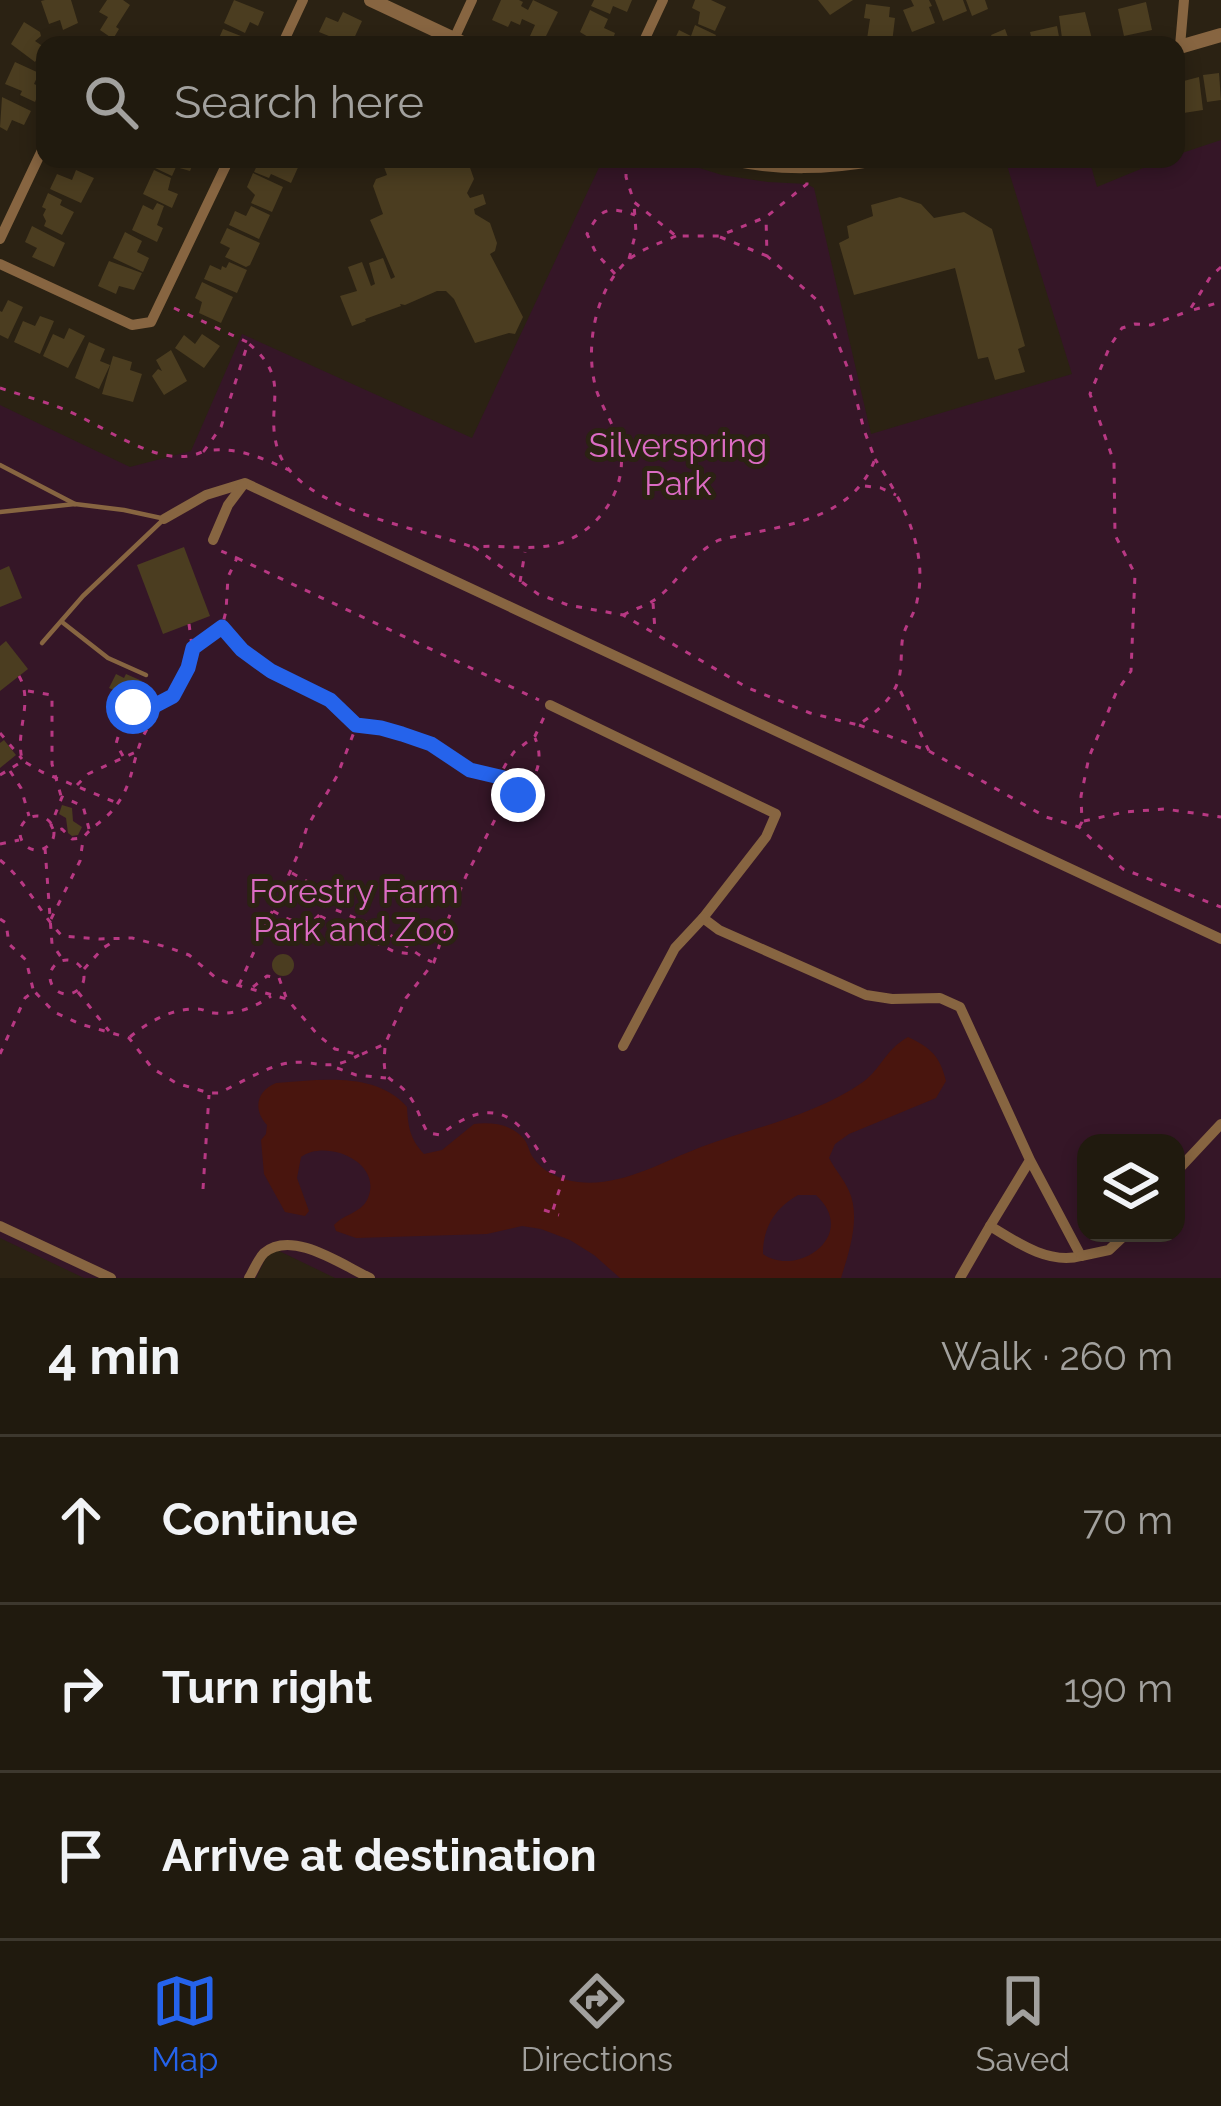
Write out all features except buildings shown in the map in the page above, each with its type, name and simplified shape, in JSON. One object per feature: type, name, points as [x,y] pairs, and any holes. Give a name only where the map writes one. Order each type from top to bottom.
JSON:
[{"type":"street","points":[[286,36],[304,0]]},
{"type":"street","points":[[371,0],[448,36]]},
{"type":"street","points":[[463,36],[472,0]]},
{"type":"street","points":[[646,36],[663,0]]},
{"type":"street","points":[[1179,36],[1184,0]]},
{"type":"street","points":[[1185,45],[1221,35]]},
{"type":"street","points":[[0,239],[36,163]]},
{"type":"street","points":[[0,264],[132,325],[151,322],[225,168]]},
{"type":"street","points":[[214,540],[228,505],[245,483]]},
{"type":"street","points":[[164,519],[206,495],[245,483],[1221,939]]},
{"type":"street","points":[[550,705],[776,814],[766,837],[675,948],[622,1046]]},
{"type":"street","points":[[703,918],[718,930],[866,995],[940,998],[960,1006],[1030,1160],[1081,1256]]},
{"type":"street","points":[[1185,1162],[1221,1124]]},
{"type":"street","points":[[960,1278],[1030,1160]]},
{"type":"street","points":[[0,1226],[111,1278]]},
{"type":"street","points":[[990,1226],[1048,1256],[1071,1259],[1108,1250],[1117,1242]]},
{"type":"street","points":[[249,1278],[262,1255],[282,1243],[297,1244],[370,1278]]},
{"type":"lane","points":[[0,465],[75,504]]},
{"type":"lane","points":[[0,512],[75,504],[164,519]]},
{"type":"lane","points":[[42,643],[82,596],[164,519]]},
{"type":"lane","points":[[62,622],[108,658],[146,675]]},
{"type":"path","points":[[174,308],[248,343],[271,369],[276,384],[277,447],[302,484],[364,513],[474,547],[526,550],[566,541],[591,526],[607,508],[622,467],[619,443],[596,388],[591,344],[598,308],[629,259],[636,232],[626,168]]},
{"type":"path","points":[[629,259],[676,236],[718,236],[766,217],[807,181]]},
{"type":"path","points":[[634,202],[676,236]]},
{"type":"path","points":[[616,275],[596,253],[587,234],[606,210],[634,214]]},
{"type":"path","points":[[766,217],[767,256]]},
{"type":"path","points":[[718,236],[767,256],[818,301],[832,328],[875,459],[898,496],[915,544],[920,583],[917,607],[904,631],[897,684],[876,713],[858,725]]},
{"type":"path","points":[[1189,311],[1221,267]]},
{"type":"path","points":[[1221,302],[1151,325],[1122,328],[1090,394],[1114,462],[1115,536],[1135,574],[1131,671],[1088,757],[1081,796],[1081,824],[1123,869],[1221,907]]},
{"type":"path","points":[[204,451],[221,427],[248,343]]},
{"type":"path","points":[[0,388],[62,408],[147,449],[179,458],[220,448],[240,451],[291,471]]},
{"type":"path","points":[[623,615],[652,602],[707,546],[831,509],[867,480],[875,459]]},
{"type":"path","points":[[861,486],[898,496]]},
{"type":"path","points":[[214,540],[220,551],[550,705],[535,736],[514,752],[502,772],[503,804],[466,876],[434,962],[406,998],[386,1044],[387,1078]]},
{"type":"path","points":[[474,547],[538,594],[623,615],[748,688],[794,708],[929,751],[1046,818],[1081,824],[1124,812],[1165,809],[1221,817]]},
{"type":"path","points":[[520,582],[526,550]]},
{"type":"path","points":[[193,648],[222,627],[228,577],[237,558]]},
{"type":"path","points":[[652,602],[655,632]]},
{"type":"path","points":[[154,706],[173,696],[188,668],[193,648],[189,624]]},
{"type":"path","points":[[222,627],[242,650],[271,671],[330,700],[356,725],[431,744],[470,770],[504,778]]},
{"type":"path","points":[[20,676],[28,691],[19,744],[23,761]]},
{"type":"path","points":[[897,684],[929,751]]},
{"type":"path","points":[[28,691],[52,694],[52,764],[62,797],[45,848],[52,944],[63,960],[83,970],[84,981],[67,995],[52,987],[50,970],[63,960]]},
{"type":"path","points":[[123,757],[116,744],[133,707],[145,701],[154,706]]},
{"type":"path","points":[[50,923],[80,861],[83,838],[108,816],[130,784],[154,706]]},
{"type":"path","points":[[238,987],[307,827],[337,776],[356,725]]},
{"type":"path","points":[[0,733],[23,761],[117,803]]},
{"type":"path","points":[[503,804],[536,774],[541,751],[535,736]]},
{"type":"path","points":[[77,785],[88,774],[138,751]]},
{"type":"path","points":[[0,775],[23,761]]},
{"type":"path","points":[[9,769],[21,788],[29,818]]},
{"type":"path","points":[[62,797],[83,806],[89,829]]},
{"type":"path","points":[[29,818],[43,818],[54,831],[62,829],[72,839],[83,838]]},
{"type":"path","points":[[29,818],[20,829],[21,840],[28,848],[45,848]]},
{"type":"path","points":[[0,844],[21,840]]},
{"type":"path","points":[[0,860],[62,936],[132,938],[190,955],[216,978],[238,987],[287,999]]},
{"type":"path","points":[[289,872],[315,886],[325,905],[386,934],[416,955]]},
{"type":"path","points":[[272,910],[303,924],[312,923],[325,905]]},
{"type":"path","points":[[320,916],[395,952],[434,962]]},
{"type":"path","points":[[0,919],[6,923],[9,944],[26,960],[34,991],[54,1012],[129,1038],[152,1068],[176,1083],[219,1093],[280,1065],[299,1062],[387,1078],[407,1093],[428,1133],[440,1135],[464,1117],[482,1114],[518,1123],[550,1171],[564,1175],[552,1213]]},
{"type":"path","points":[[83,970],[118,939]]},
{"type":"path","points":[[0,949],[9,944]]},
{"type":"path","points":[[251,988],[267,976],[279,978],[287,999],[318,1035],[335,1049],[359,1055]]},
{"type":"path","points":[[0,1054],[25,998],[34,991]]},
{"type":"path","points":[[77,991],[110,1033]]},
{"type":"path","points":[[129,1038],[155,1019],[178,1012],[197,1008],[238,1012],[273,995]]},
{"type":"path","points":[[335,1067],[386,1044]]},
{"type":"path","points":[[203,1189],[209,1093]]},
{"type":"path","points":[[544,1210],[559,1215]]},
{"type":"green space","name":"Forestry Farm Park and Zoo","points":[[1221,140],[1221,1278],[335,1278],[271,1247],[256,1278],[84,1278],[0,1238],[0,405],[130,467],[191,451],[242,334],[472,438],[599,168],[699,168],[814,188],[871,434],[1072,374],[1008,168],[1092,168],[1097,187],[1143,168],[1185,168],[1185,152]]},
{"type":"shaded area","points":[[908,1037],[929,1049],[946,1081],[936,1098],[835,1144],[829,1158],[849,1191],[854,1212],[841,1278],[620,1278],[570,1240],[522,1226],[487,1234],[356,1238],[336,1231],[334,1225],[363,1206],[369,1195],[367,1172],[359,1163],[336,1152],[301,1157],[297,1178],[309,1211],[305,1216],[285,1212],[264,1174],[261,1140],[267,1125],[259,1101],[276,1083],[346,1080],[380,1088],[407,1107],[411,1132],[424,1154],[442,1150],[474,1124],[507,1127],[524,1139],[546,1171],[594,1183],[641,1172],[825,1104],[863,1082]],"holes":[[[798,1195],[816,1195],[828,1210],[831,1225],[818,1249],[791,1261],[763,1254],[765,1235],[777,1212]]]},
{"type":"route","points":[[133,707],[145,701],[154,706],[173,696],[193,648],[222,627],[242,650],[271,671],[330,700],[356,725],[431,744],[470,770],[504,778],[503,804],[518,795]]},
{"type":"park label","name":"Silverspring Park","points":[[678,464]]}]
